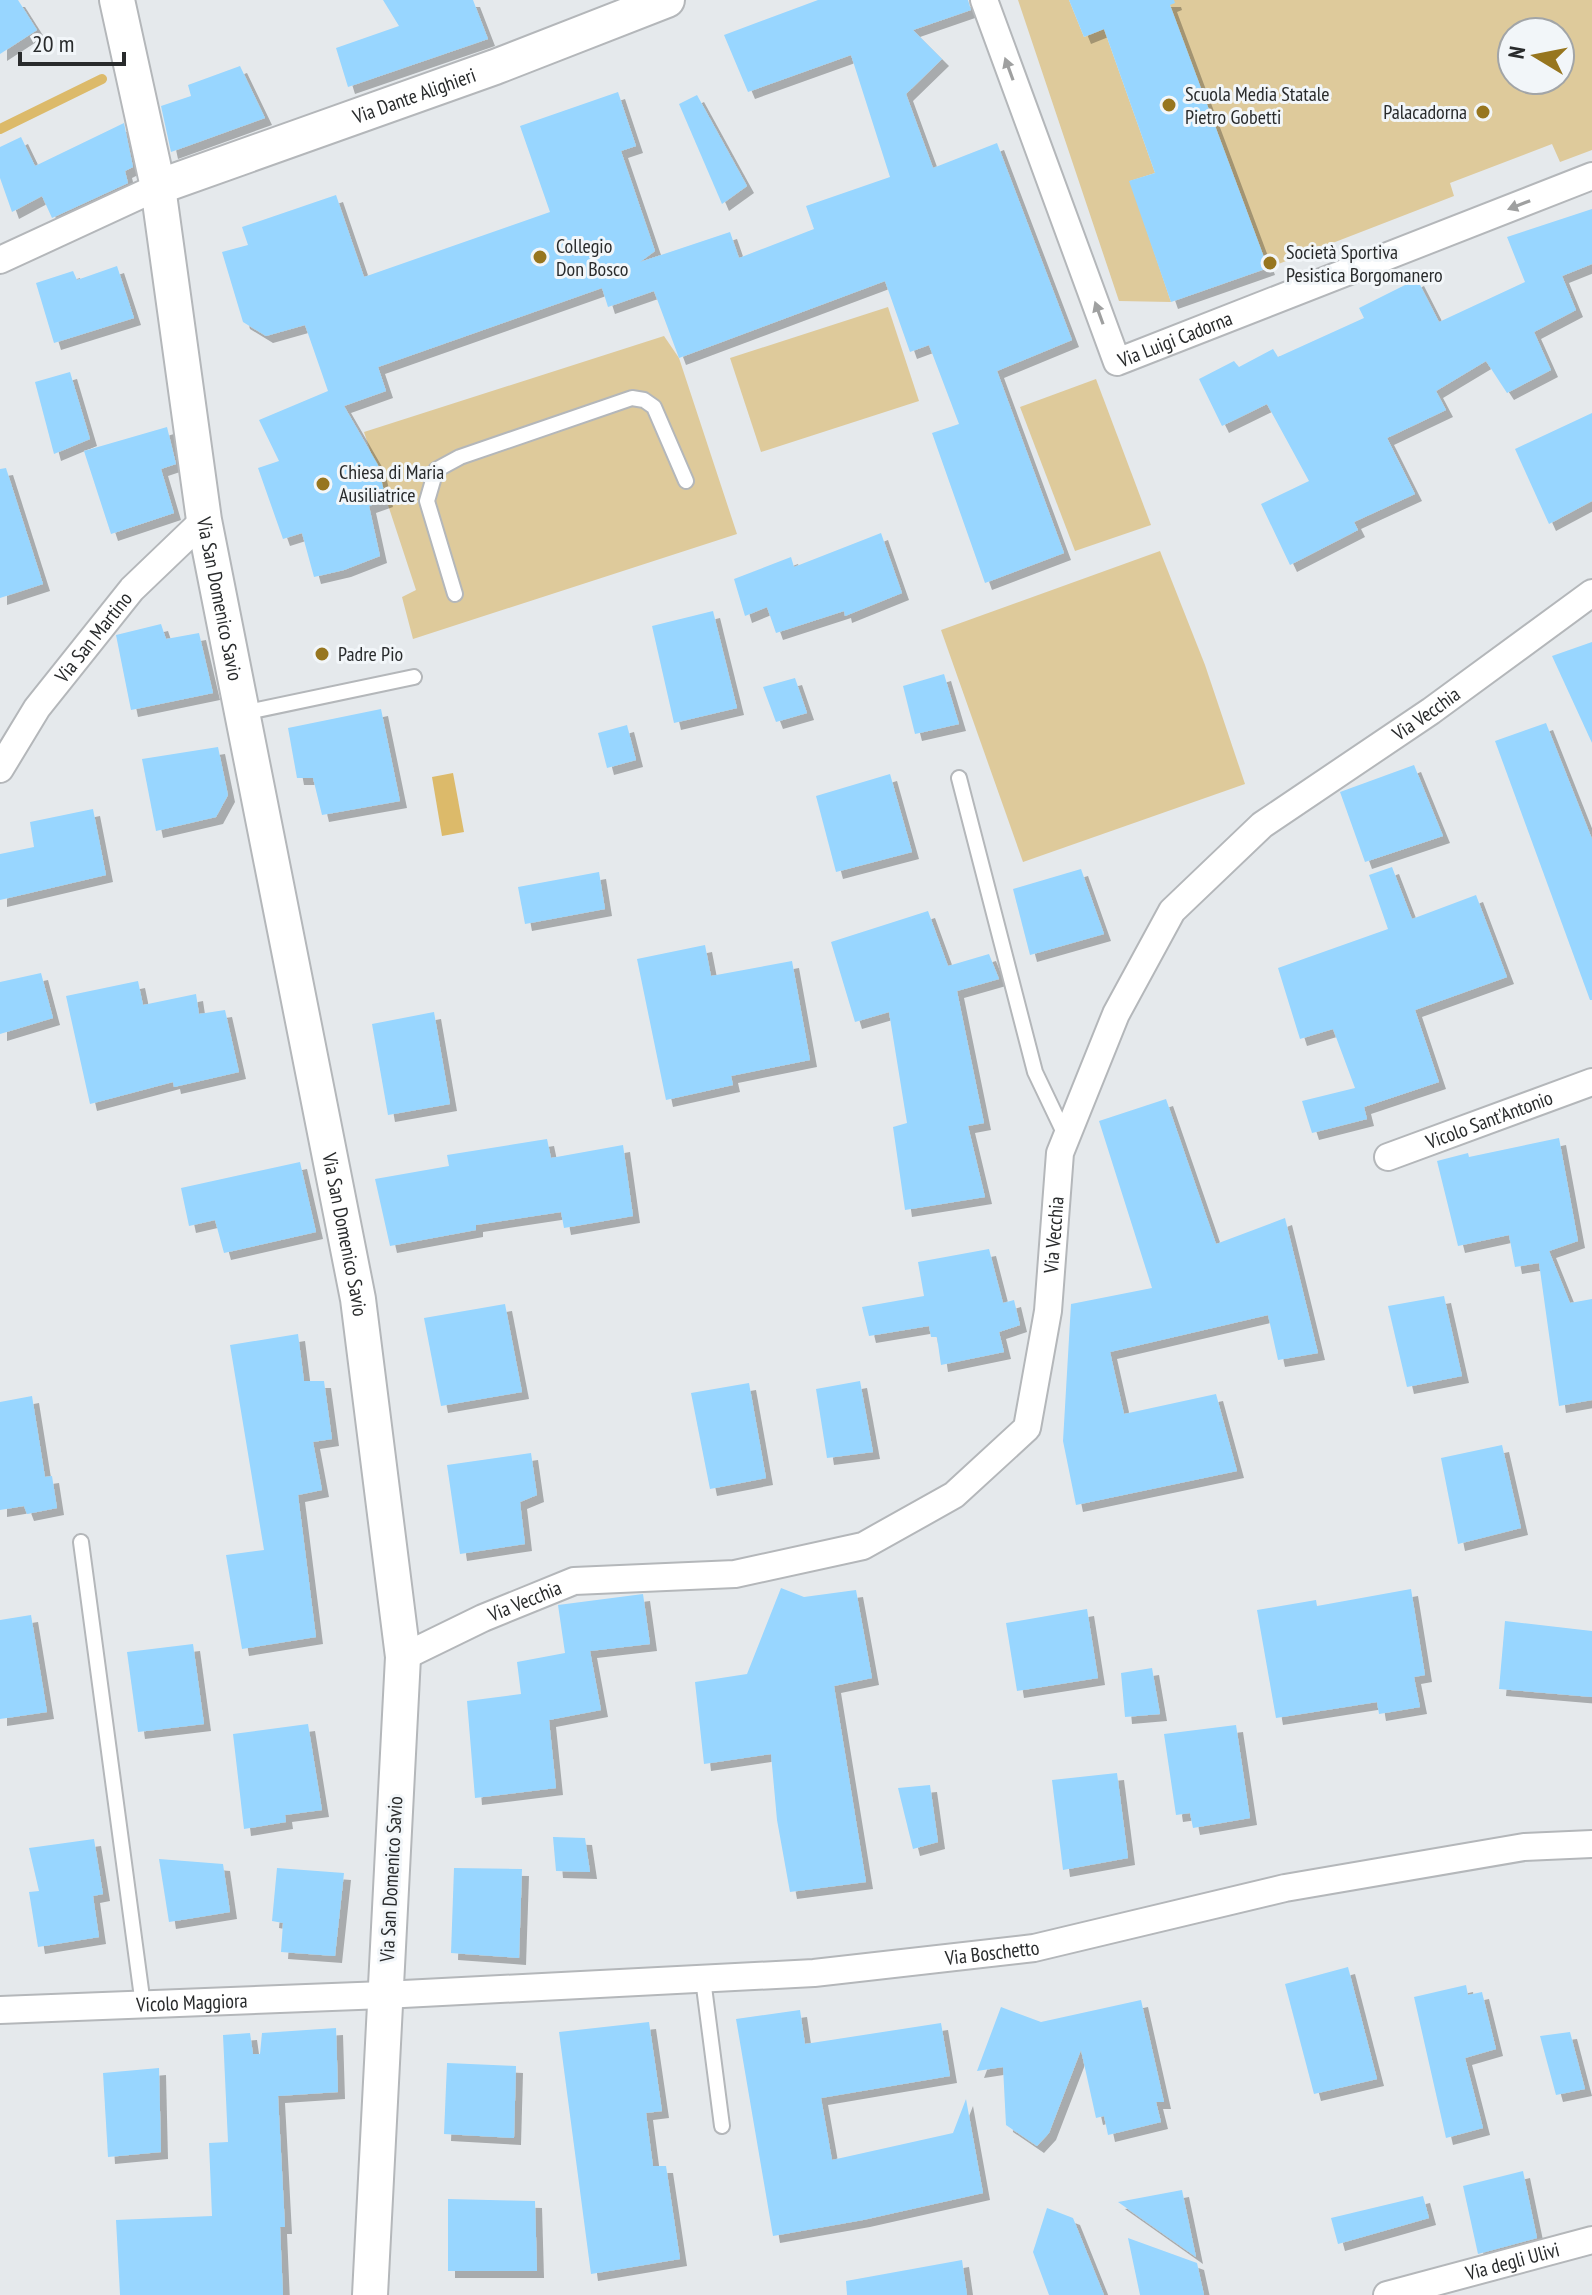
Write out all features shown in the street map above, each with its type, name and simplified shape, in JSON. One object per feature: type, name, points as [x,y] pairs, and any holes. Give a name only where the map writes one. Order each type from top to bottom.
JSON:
[{"type":"street","name":"Via San Domenico Savio","points":[[117,0],[158,187],[204,520],[358,1299],[403,1657],[370,2295]]},
{"type":"street","name":"Via Dante Alighieri","points":[[158,187],[495,67],[667,0]]},
{"type":"street","name":"Via Luigi Cadorna","points":[[984,0],[1117,362],[1592,176]]},
{"type":"street","points":[[0,260],[158,187]]},
{"type":"street","name":"Via San Martino","points":[[1,763],[37,708],[132,589],[204,520]]},
{"type":"street","name":"Via Vecchia","points":[[403,1657],[483,1618],[574,1581],[735,1574],[863,1546],[954,1495],[1027,1428],[1048,1311],[1060,1153],[1116,1014],[1172,911],[1262,825],[1431,711],[1592,593]]},
{"type":"street","name":"Vicolo Sant'Antonio","points":[[1388,1157],[1592,1082]]},
{"type":"street","name":"Via Boschetto","points":[[384,1995],[814,1973],[1034,1948],[1285,1888],[1524,1847],[1592,1844]]},
{"type":"street","name":"Vicolo Maggiora","points":[[0,2010],[384,1995]]},
{"type":"street","name":"Via degli Ulivi","points":[[1387,2295],[1592,2240]]},
{"type":"lane","points":[[455,594],[427,501],[436,470],[460,457],[632,398],[644,400],[654,407],[686,481]]},
{"type":"lane","points":[[242,713],[414,677]]},
{"type":"lane","points":[[959,778],[1035,1072],[1066,1137]]},
{"type":"lane","points":[[81,1542],[143,2005]]},
{"type":"lane","points":[[703,1979],[722,2126]]},
{"type":"shaded area","points":[[1018,0],[1069,0],[1084,37],[1104,29],[1155,173],[1130,181],[1171,302],[1119,301]]},
{"type":"shaded area","points":[[1168,0],[1592,0],[1592,150],[1560,162],[1552,144],[1450,183],[1454,196],[1268,268]]},
{"type":"shaded area","points":[[888,307],[919,401],[761,452],[730,358]]},
{"type":"shaded area","points":[[664,336],[679,358],[737,534],[413,639],[402,597],[416,590],[364,432]]},
{"type":"shaded area","points":[[1096,379],[1151,525],[1075,551],[1020,407]]},
{"type":"shaded area","points":[[1160,551],[1205,665],[1245,784],[1023,862],[941,630]]},
{"type":"shaded area","points":[[453,773],[464,832],[442,836],[432,777]]},
{"type":"building","points":[[0,0],[18,0],[37,30],[0,54]]},
{"type":"building","points":[[383,0],[473,0],[488,39],[348,87],[336,48],[399,26]]},
{"type":"building","points":[[818,0],[968,0],[971,10],[913,30],[942,59],[906,94],[933,168],[997,143],[1072,340],[997,371],[1064,553],[985,583],[932,433],[959,424],[929,345],[910,352],[885,281],[679,358],[654,291],[608,307],[602,288],[378,367],[386,391],[344,406],[378,465],[386,500],[369,506],[380,556],[344,570],[314,577],[302,533],[283,539],[258,468],[279,461],[259,420],[328,391],[305,325],[266,336],[243,322],[222,252],[248,245],[242,227],[336,195],[364,277],[550,212],[520,126],[618,92],[636,146],[621,151],[655,251],[640,262],[730,232],[739,258],[814,229],[806,206],[890,177],[851,55],[748,92],[724,35]]},
{"type":"building","name":"Scuola Media Statale Pietro Gobetti","points":[[1069,0],[1174,0],[1175,3],[1170,5],[1268,268],[1171,302],[1129,181],[1155,173],[1104,29],[1084,37]]},
{"type":"building","points":[[240,66],[265,118],[171,152],[161,106],[191,96],[188,85]]},
{"type":"building","points":[[697,95],[747,186],[722,204],[679,104]]},
{"type":"building","points":[[124,123],[133,167],[125,171],[128,183],[52,218],[42,196],[12,212],[0,178],[0,147],[21,137],[35,166]]},
{"type":"building","points":[[1592,209],[1592,264],[1562,276],[1576,310],[1534,332],[1551,370],[1507,393],[1486,361],[1436,391],[1446,410],[1387,438],[1415,494],[1354,522],[1358,530],[1290,565],[1261,504],[1309,481],[1267,404],[1222,426],[1199,379],[1234,361],[1239,367],[1273,349],[1278,357],[1364,318],[1359,308],[1417,279],[1439,322],[1525,282],[1507,237]]},
{"type":"building","points":[[117,266],[134,318],[54,343],[36,283],[73,271],[77,280]]},
{"type":"building","points":[[70,372],[90,439],[54,454],[35,382]]},
{"type":"building","points":[[1592,413],[1592,501],[1549,524],[1515,449]]},
{"type":"building","points":[[167,427],[176,464],[161,469],[174,513],[111,534],[84,451]]},
{"type":"building","points":[[6,468],[43,584],[0,598],[0,469]]},
{"type":"building","points":[[881,533],[902,593],[845,616],[844,611],[776,633],[767,607],[745,616],[734,579],[791,557],[794,567]]},
{"type":"building","points":[[713,611],[737,708],[674,723],[652,626]]},
{"type":"building","points":[[161,624],[166,639],[199,633],[213,693],[131,710],[116,635]]},
{"type":"building","points":[[1592,642],[1592,743],[1552,656]]},
{"type":"building","points":[[944,674],[959,724],[915,734],[903,686]]},
{"type":"building","points":[[795,678],[807,713],[776,722],[763,687]]},
{"type":"building","points":[[381,709],[400,801],[322,815],[313,778],[297,778],[288,728]]},
{"type":"building","points":[[1546,723],[1592,839],[1592,1000],[1495,741]]},
{"type":"building","points":[[627,725],[636,760],[607,768],[598,733]]},
{"type":"building","points":[[218,747],[228,795],[216,817],[156,831],[142,759]]},
{"type":"building","points":[[1414,765],[1443,836],[1365,862],[1340,792]]},
{"type":"building","points":[[890,774],[912,852],[836,872],[816,796]]},
{"type":"building","points":[[93,809],[106,875],[0,900],[0,854],[34,847],[30,822]]},
{"type":"building","points":[[1392,867],[1412,919],[1476,895],[1507,977],[1415,1010],[1439,1082],[1364,1107],[1367,1119],[1312,1133],[1302,1101],[1355,1088],[1333,1029],[1300,1039],[1278,968],[1388,929],[1369,875]]},
{"type":"building","points":[[1081,869],[1104,934],[1030,955],[1013,889]]},
{"type":"building","points":[[599,872],[605,909],[525,924],[518,887]]},
{"type":"building","points":[[928,911],[948,966],[989,954],[999,979],[957,991],[984,1123],[968,1126],[985,1197],[905,1210],[893,1127],[907,1123],[889,1012],[855,1022],[831,942]]},
{"type":"building","points":[[705,945],[711,976],[792,961],[810,1060],[731,1076],[733,1085],[666,1100],[637,959]]},
{"type":"building","points":[[41,973],[53,1018],[0,1034],[0,982]]},
{"type":"building","points":[[138,981],[143,1005],[196,994],[199,1014],[225,1010],[239,1072],[174,1087],[173,1082],[90,1104],[66,996]]},
{"type":"building","points":[[434,1012],[450,1104],[388,1115],[372,1024]]},
{"type":"building","points":[[1166,1099],[1216,1244],[1285,1218],[1318,1353],[1278,1360],[1268,1315],[1110,1352],[1124,1414],[1216,1394],[1237,1471],[1076,1505],[1063,1441],[1071,1304],[1152,1288],[1099,1121]]},
{"type":"building","points":[[1559,1138],[1578,1241],[1549,1251],[1570,1303],[1592,1299],[1592,1400],[1559,1406],[1539,1263],[1515,1267],[1509,1235],[1458,1246],[1437,1161]]},
{"type":"building","points":[[547,1139],[551,1158],[623,1145],[633,1216],[564,1228],[561,1212],[476,1225],[476,1230],[390,1246],[375,1179],[449,1166],[447,1155]]},
{"type":"building","points":[[300,1162],[316,1232],[224,1253],[215,1220],[189,1226],[181,1188]]},
{"type":"building","points":[[989,1249],[1003,1303],[1014,1300],[1020,1325],[999,1332],[1004,1352],[941,1365],[937,1337],[931,1337],[929,1326],[869,1336],[862,1307],[924,1296],[918,1262]]},
{"type":"building","points":[[1444,1296],[1462,1376],[1407,1387],[1388,1306]]},
{"type":"building","points":[[505,1304],[522,1392],[441,1406],[424,1318]]},
{"type":"building","points":[[298,1334],[304,1381],[324,1381],[332,1439],[313,1442],[322,1490],[298,1495],[316,1637],[242,1649],[226,1555],[264,1550],[230,1345]]},
{"type":"building","points":[[860,1381],[873,1452],[827,1458],[816,1389]]},
{"type":"building","points":[[749,1383],[766,1478],[710,1489],[691,1393]]},
{"type":"building","points":[[32,1396],[45,1477],[52,1476],[57,1508],[27,1514],[24,1506],[0,1510],[0,1402]]},
{"type":"building","points":[[1502,1445],[1521,1528],[1458,1544],[1441,1458]]},
{"type":"building","points":[[531,1453],[537,1495],[520,1502],[525,1544],[460,1554],[447,1465]]},
{"type":"building","points":[[781,1588],[804,1597],[856,1590],[872,1678],[834,1686],[866,1882],[790,1892],[777,1820],[771,1754],[704,1764],[695,1682],[747,1674]]},
{"type":"building","points":[[1411,1589],[1425,1675],[1414,1677],[1420,1707],[1379,1714],[1377,1702],[1276,1718],[1257,1610],[1316,1600],[1317,1606]]},
{"type":"building","points":[[643,1594],[650,1644],[590,1651],[601,1710],[549,1720],[556,1788],[475,1798],[467,1701],[521,1694],[517,1662],[565,1653],[558,1605]]},
{"type":"building","points":[[1087,1609],[1098,1678],[1017,1691],[1006,1623]]},
{"type":"building","points":[[31,1615],[47,1712],[0,1719],[0,1620]]},
{"type":"building","points":[[1505,1621],[1592,1631],[1592,1697],[1499,1689]]},
{"type":"building","points":[[193,1644],[204,1724],[138,1732],[127,1652]]},
{"type":"building","points":[[1152,1668],[1160,1714],[1125,1717],[1121,1673]]},
{"type":"building","points":[[308,1724],[322,1810],[285,1815],[286,1822],[244,1829],[233,1734]]},
{"type":"building","points":[[1236,1725],[1250,1818],[1193,1828],[1190,1813],[1176,1815],[1164,1734]]},
{"type":"building","points":[[1117,1773],[1128,1858],[1063,1870],[1052,1780]]},
{"type":"building","points":[[930,1785],[938,1842],[913,1849],[898,1788]]},
{"type":"building","points":[[553,1837],[585,1838],[590,1872],[556,1871]]},
{"type":"building","points":[[94,1839],[103,1894],[93,1896],[99,1937],[38,1947],[29,1892],[39,1891],[29,1848]]},
{"type":"building","points":[[159,1859],[223,1864],[230,1912],[169,1922]]},
{"type":"building","points":[[277,1868],[344,1873],[335,1956],[281,1952],[283,1923],[272,1921]]},
{"type":"building","points":[[454,1868],[522,1869],[519,1958],[451,1953]]},
{"type":"building","points":[[1348,1967],[1377,2079],[1314,2094],[1285,1984]]},
{"type":"building","points":[[1466,1985],[1468,1995],[1482,1992],[1496,2049],[1465,2058],[1483,2128],[1446,2138],[1414,1997]]},
{"type":"building","points":[[1141,2000],[1164,2102],[1156,2102],[1161,2122],[1108,2135],[1104,2116],[1096,2118],[1081,2050],[1049,2133],[1037,2146],[1006,2125],[1003,2067],[977,2071],[1001,2007],[1041,2022]]},
{"type":"building","points":[[800,2010],[805,2044],[941,2023],[950,2076],[821,2098],[832,2160],[953,2133],[966,2099],[983,2193],[773,2236],[736,2019]]},
{"type":"building","points":[[649,2022],[662,2111],[646,2113],[653,2166],[666,2166],[680,2259],[591,2274],[559,2032]]},
{"type":"building","points":[[336,2028],[338,2092],[278,2096],[285,2227],[280,2227],[283,2295],[120,2295],[116,2220],[212,2216],[209,2143],[228,2142],[223,2035],[250,2033],[253,2054],[260,2054],[262,2033]]},
{"type":"building","points":[[1570,2032],[1585,2089],[1556,2095],[1540,2036]]},
{"type":"building","points":[[447,2063],[516,2066],[514,2138],[444,2134]]},
{"type":"building","points":[[159,2068],[161,2152],[108,2157],[103,2073]]},
{"type":"building","points":[[1523,2171],[1537,2238],[1478,2254],[1463,2186]]},
{"type":"building","points":[[1182,2190],[1196,2257],[1118,2202]]},
{"type":"building","points":[[1423,2196],[1429,2218],[1338,2244],[1331,2218]]},
{"type":"building","points":[[448,2199],[535,2201],[537,2271],[448,2271]]},
{"type":"building","points":[[1047,2208],[1073,2218],[1104,2295],[1049,2295],[1033,2252]]},
{"type":"building","points":[[1128,2238],[1197,2263],[1204,2295],[1140,2295]]},
{"type":"building","points":[[962,2260],[967,2295],[847,2295],[846,2281]]},
{"type":"waterway","points":[[0,129],[102,79]]},
{"type":"place","name":"Scuola Media Statale Pietro Gobetti","points":[[1169,105]]},
{"type":"place","name":"Palacadorna","points":[[1483,112]]},
{"type":"place","name":"Collegio Don Bosco","points":[[540,257]]},
{"type":"place","name":"Società Sportiva Pesistica Borgomanero","points":[[1270,263]]},
{"type":"place","name":"Chiesa di Maria Ausiliatrice","points":[[323,484]]},
{"type":"place","name":"Padre Pio","points":[[322,654]]}]
